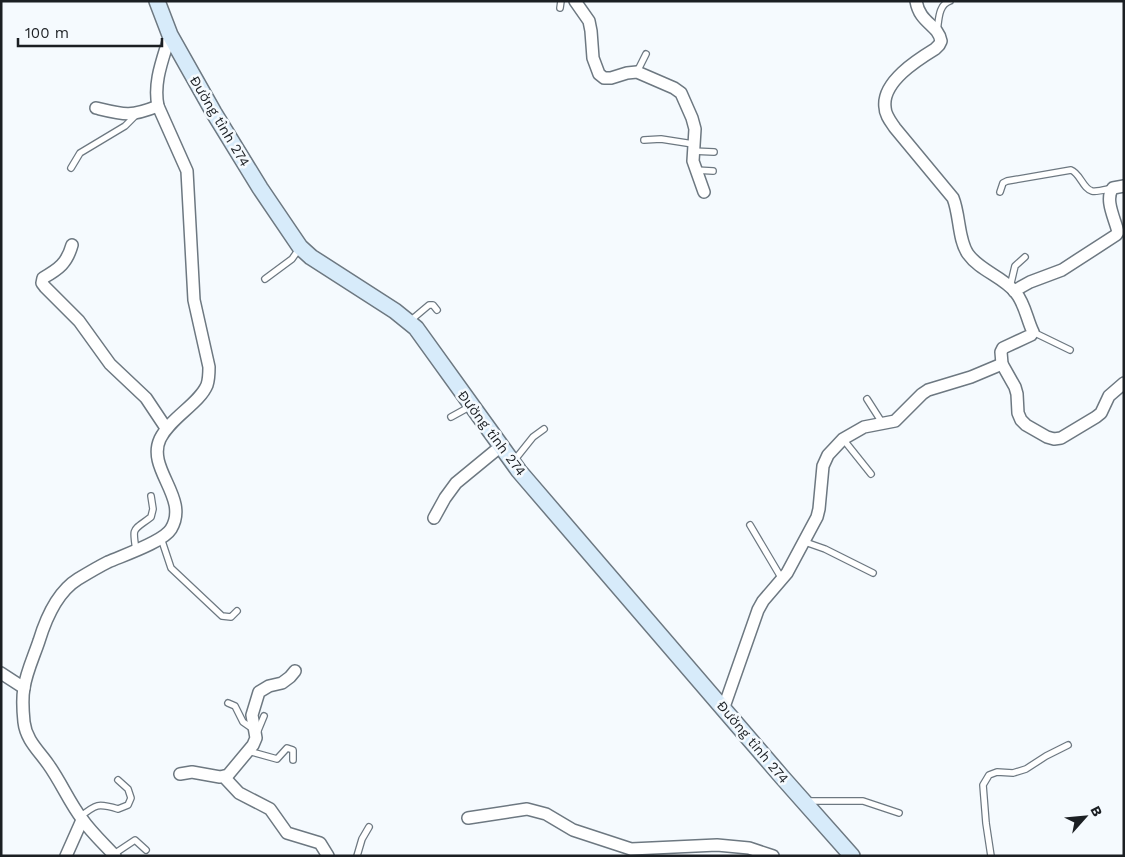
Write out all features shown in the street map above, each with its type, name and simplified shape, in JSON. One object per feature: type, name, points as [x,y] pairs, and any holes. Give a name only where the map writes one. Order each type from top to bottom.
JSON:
[{"type":"main road","name":"Đường tỉnh 274","points":[[157,1],[170,35],[260,188],[300,247],[311,257],[395,311],[416,328],[513,462],[852,856]]},
{"type":"street","points":[[575,1],[589,21],[593,58],[599,74],[604,78],[611,78],[637,72],[674,88],[680,93],[695,128],[693,162],[704,192]]},
{"type":"street","points":[[916,1],[924,20],[937,31],[941,41],[939,46],[905,69],[888,90],[884,99],[884,108],[888,119],[953,198],[964,245],[968,253],[1012,289],[1020,301],[1033,332],[1031,335],[1003,348],[1001,352],[1002,364],[1015,387],[1018,413],[1021,420],[1047,438],[1054,439],[1068,435],[1096,417],[1109,396],[1124,383]]},
{"type":"street","points":[[114,855],[81,819],[49,765],[30,741],[24,722],[24,688],[43,629],[60,595],[78,579],[106,563],[161,538],[170,531],[176,521],[177,509],[157,454],[158,442],[166,428],[207,386],[209,367],[194,300],[187,171],[158,106],[156,85],[170,35]]},
{"type":"street","points":[[96,108],[122,114],[137,114],[158,106]]},
{"type":"street","points":[[1012,289],[1062,270],[1116,236],[1118,232],[1110,201],[1110,192],[1118,187]]},
{"type":"street","points":[[72,245],[69,255],[61,268],[43,278],[42,283],[44,287],[79,321],[110,364],[146,398],[166,428]]},
{"type":"street","points":[[724,707],[758,610],[763,601],[782,579],[805,542],[820,509],[823,466],[828,455],[843,439],[864,427],[895,421],[928,390],[1002,364]]},
{"type":"street","points":[[434,518],[456,483],[501,446]]},
{"type":"street","points":[[224,777],[248,751],[255,734],[252,715],[259,692],[269,686],[282,683],[295,671]]},
{"type":"street","points":[[1,673],[24,688]]},
{"type":"street","points":[[180,774],[192,772],[224,777],[239,793],[270,809],[287,832],[320,843],[328,856]]},
{"type":"street","points":[[468,818],[527,809],[546,814],[573,830],[631,849],[717,845],[749,848],[773,856]]},
{"type":"street","points":[[66,856],[81,819]]},
{"type":"lane","points":[[560,8],[561,1]]},
{"type":"lane","points":[[937,31],[942,6],[950,1]]},
{"type":"lane","points":[[637,72],[646,54]]},
{"type":"lane","points":[[71,168],[80,153],[125,126],[137,114]]},
{"type":"lane","points":[[644,140],[661,139],[714,152]]},
{"type":"lane","points":[[695,170],[713,171]]},
{"type":"lane","points":[[1000,192],[1003,183],[1071,170],[1076,172],[1088,189],[1092,191],[1118,187]]},
{"type":"lane","points":[[265,278],[292,259],[300,247]]},
{"type":"lane","points":[[1012,289],[1015,266],[1025,257]]},
{"type":"lane","points":[[409,322],[428,305],[433,305],[437,310]]},
{"type":"lane","points":[[1033,332],[1070,350]]},
{"type":"lane","points":[[867,399],[883,424]]},
{"type":"lane","points":[[451,417],[471,406]]},
{"type":"lane","points":[[513,462],[533,437],[544,429]]},
{"type":"lane","points":[[843,439],[871,474]]},
{"type":"lane","points":[[136,550],[133,532],[136,527],[151,517],[153,509],[151,496]]},
{"type":"lane","points":[[750,525],[782,579]]},
{"type":"lane","points":[[161,538],[171,568],[222,616],[231,617],[237,612]]},
{"type":"lane","points":[[805,542],[825,549],[873,573]]},
{"type":"lane","points":[[228,703],[235,706],[243,722],[255,734],[264,716]]},
{"type":"lane","points":[[991,856],[983,785],[989,775],[997,772],[1026,770],[1046,756],[1068,746]]},
{"type":"lane","points":[[248,751],[278,759],[287,748],[290,748],[293,750],[293,760]]},
{"type":"lane","points":[[81,819],[95,806],[103,805],[118,809],[128,805],[131,798],[128,789],[118,780]]},
{"type":"lane","points":[[804,801],[863,801],[899,813]]},
{"type":"lane","points":[[357,856],[362,839],[369,827]]},
{"type":"lane","points":[[114,855],[135,840],[146,850]]}]
